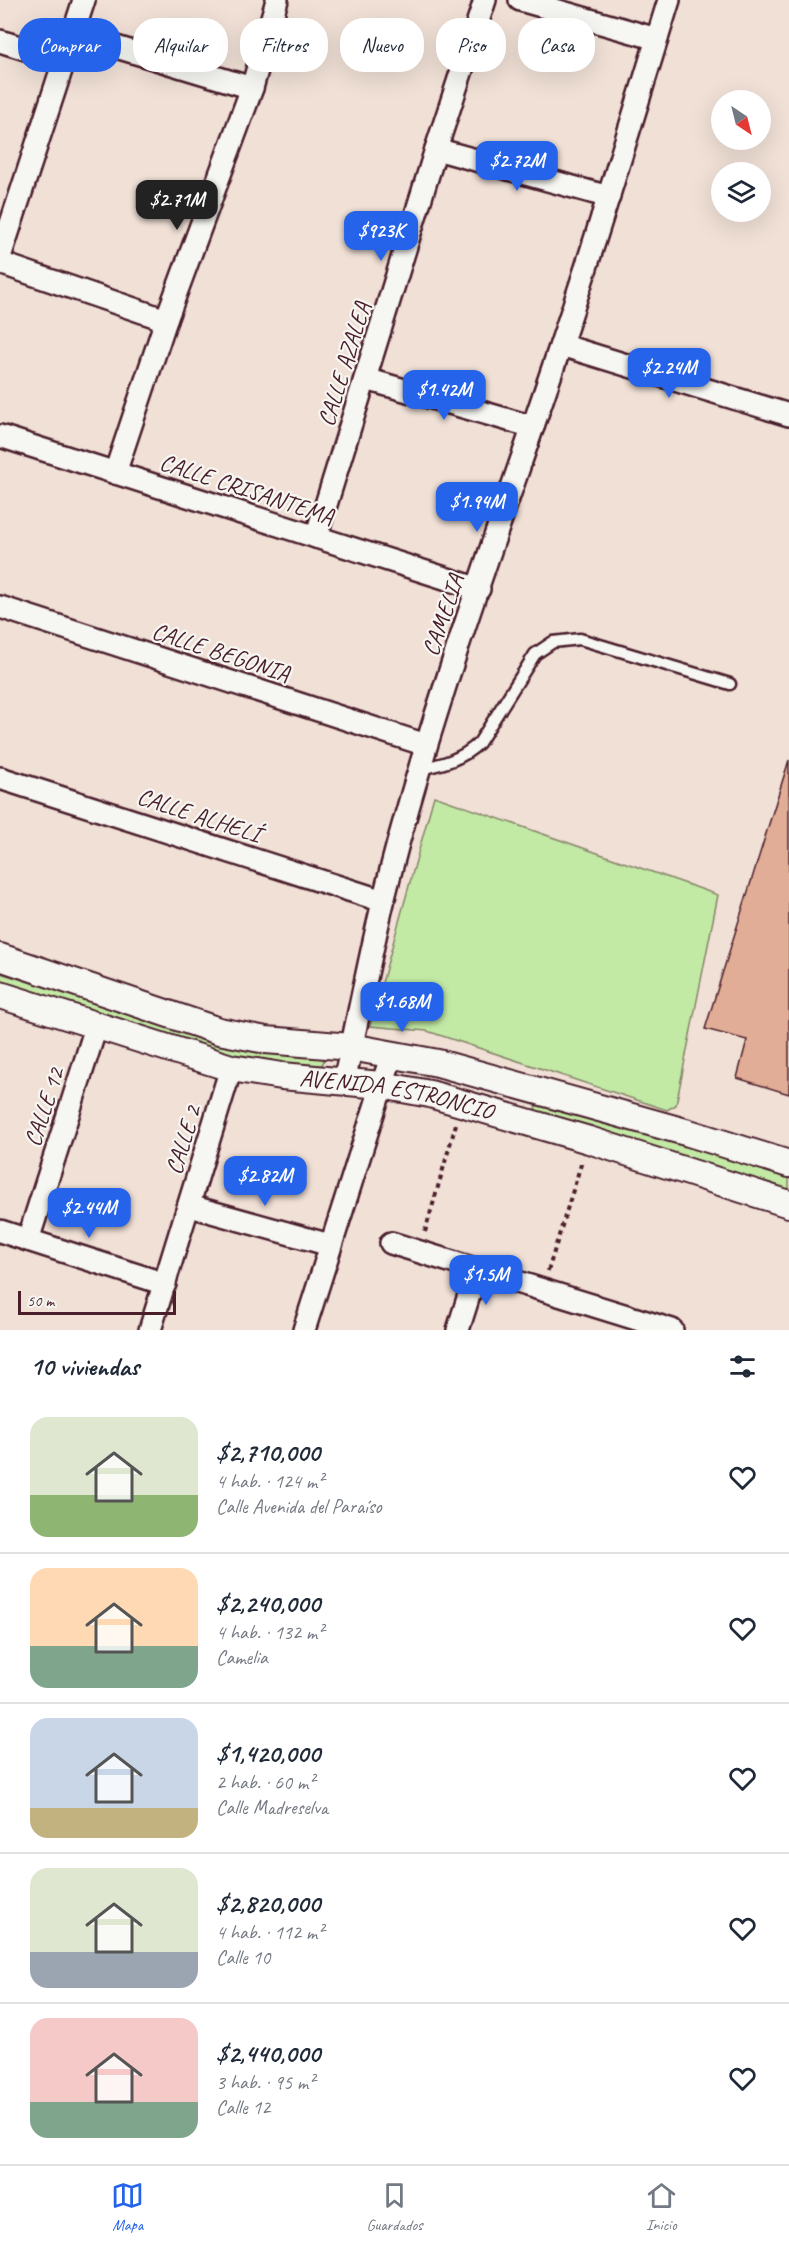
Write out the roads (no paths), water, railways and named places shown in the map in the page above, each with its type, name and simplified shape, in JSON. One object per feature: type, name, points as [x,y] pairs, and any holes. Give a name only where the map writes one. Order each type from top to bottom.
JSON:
[{"type":"street","points":[[78,18],[84,0]]},
{"type":"street","points":[[115,473],[166,320],[252,88],[277,0]]},
{"type":"street","name":"CALLE AZALEA","points":[[316,537],[436,149],[485,0]]},
{"type":"street","points":[[520,0],[657,39]]},
{"type":"street","name":"CAMELIA","points":[[344,1082],[369,957],[426,745],[561,345],[669,0]]},
{"type":"street","points":[[0,41],[18,47]]},
{"type":"street","points":[[121,48],[252,88]]},
{"type":"street","points":[[0,257],[60,72]]},
{"type":"street","points":[[436,149],[609,197]]},
{"type":"street","points":[[0,263],[166,320]]},
{"type":"street","points":[[561,345],[789,415]]},
{"type":"street","points":[[366,379],[533,427]]},
{"type":"street","name":"CALLE CRISANTEMA","points":[[0,436],[479,589]]},
{"type":"street","name":"CALLE BEGONIA","points":[[0,607],[426,745]]},
{"type":"street","name":"CALLE ALHELÍ","points":[[0,778],[383,901]]},
{"type":"street","name":"AVENIDA ESTRONCIO","points":[[0,957],[219,1031],[266,1040],[351,1047],[447,1066],[678,1130],[789,1164]]},
{"type":"street","name":"AVENIDA ESTRONCIO","points":[[0,995],[231,1068],[273,1075],[381,1085],[430,1094],[589,1140],[789,1204]]},
{"type":"street","name":"CALLE 12","points":[[28,1240],[97,1024]]},
{"type":"street","points":[[304,1330],[392,1054]]},
{"type":"street","name":"CALLE 2","points":[[150,1330],[231,1068]]},
{"type":"street","points":[[190,1206],[330,1245]]},
{"type":"street","points":[[0,1231],[165,1284]]},
{"type":"street","points":[[391,1243],[542,1288],[648,1326],[672,1330]]},
{"type":"street","points":[[458,1330],[477,1270]]},
{"type":"lane","points":[[419,769],[445,764],[466,755],[479,743],[535,654],[552,642],[580,639],[730,684]]}]
